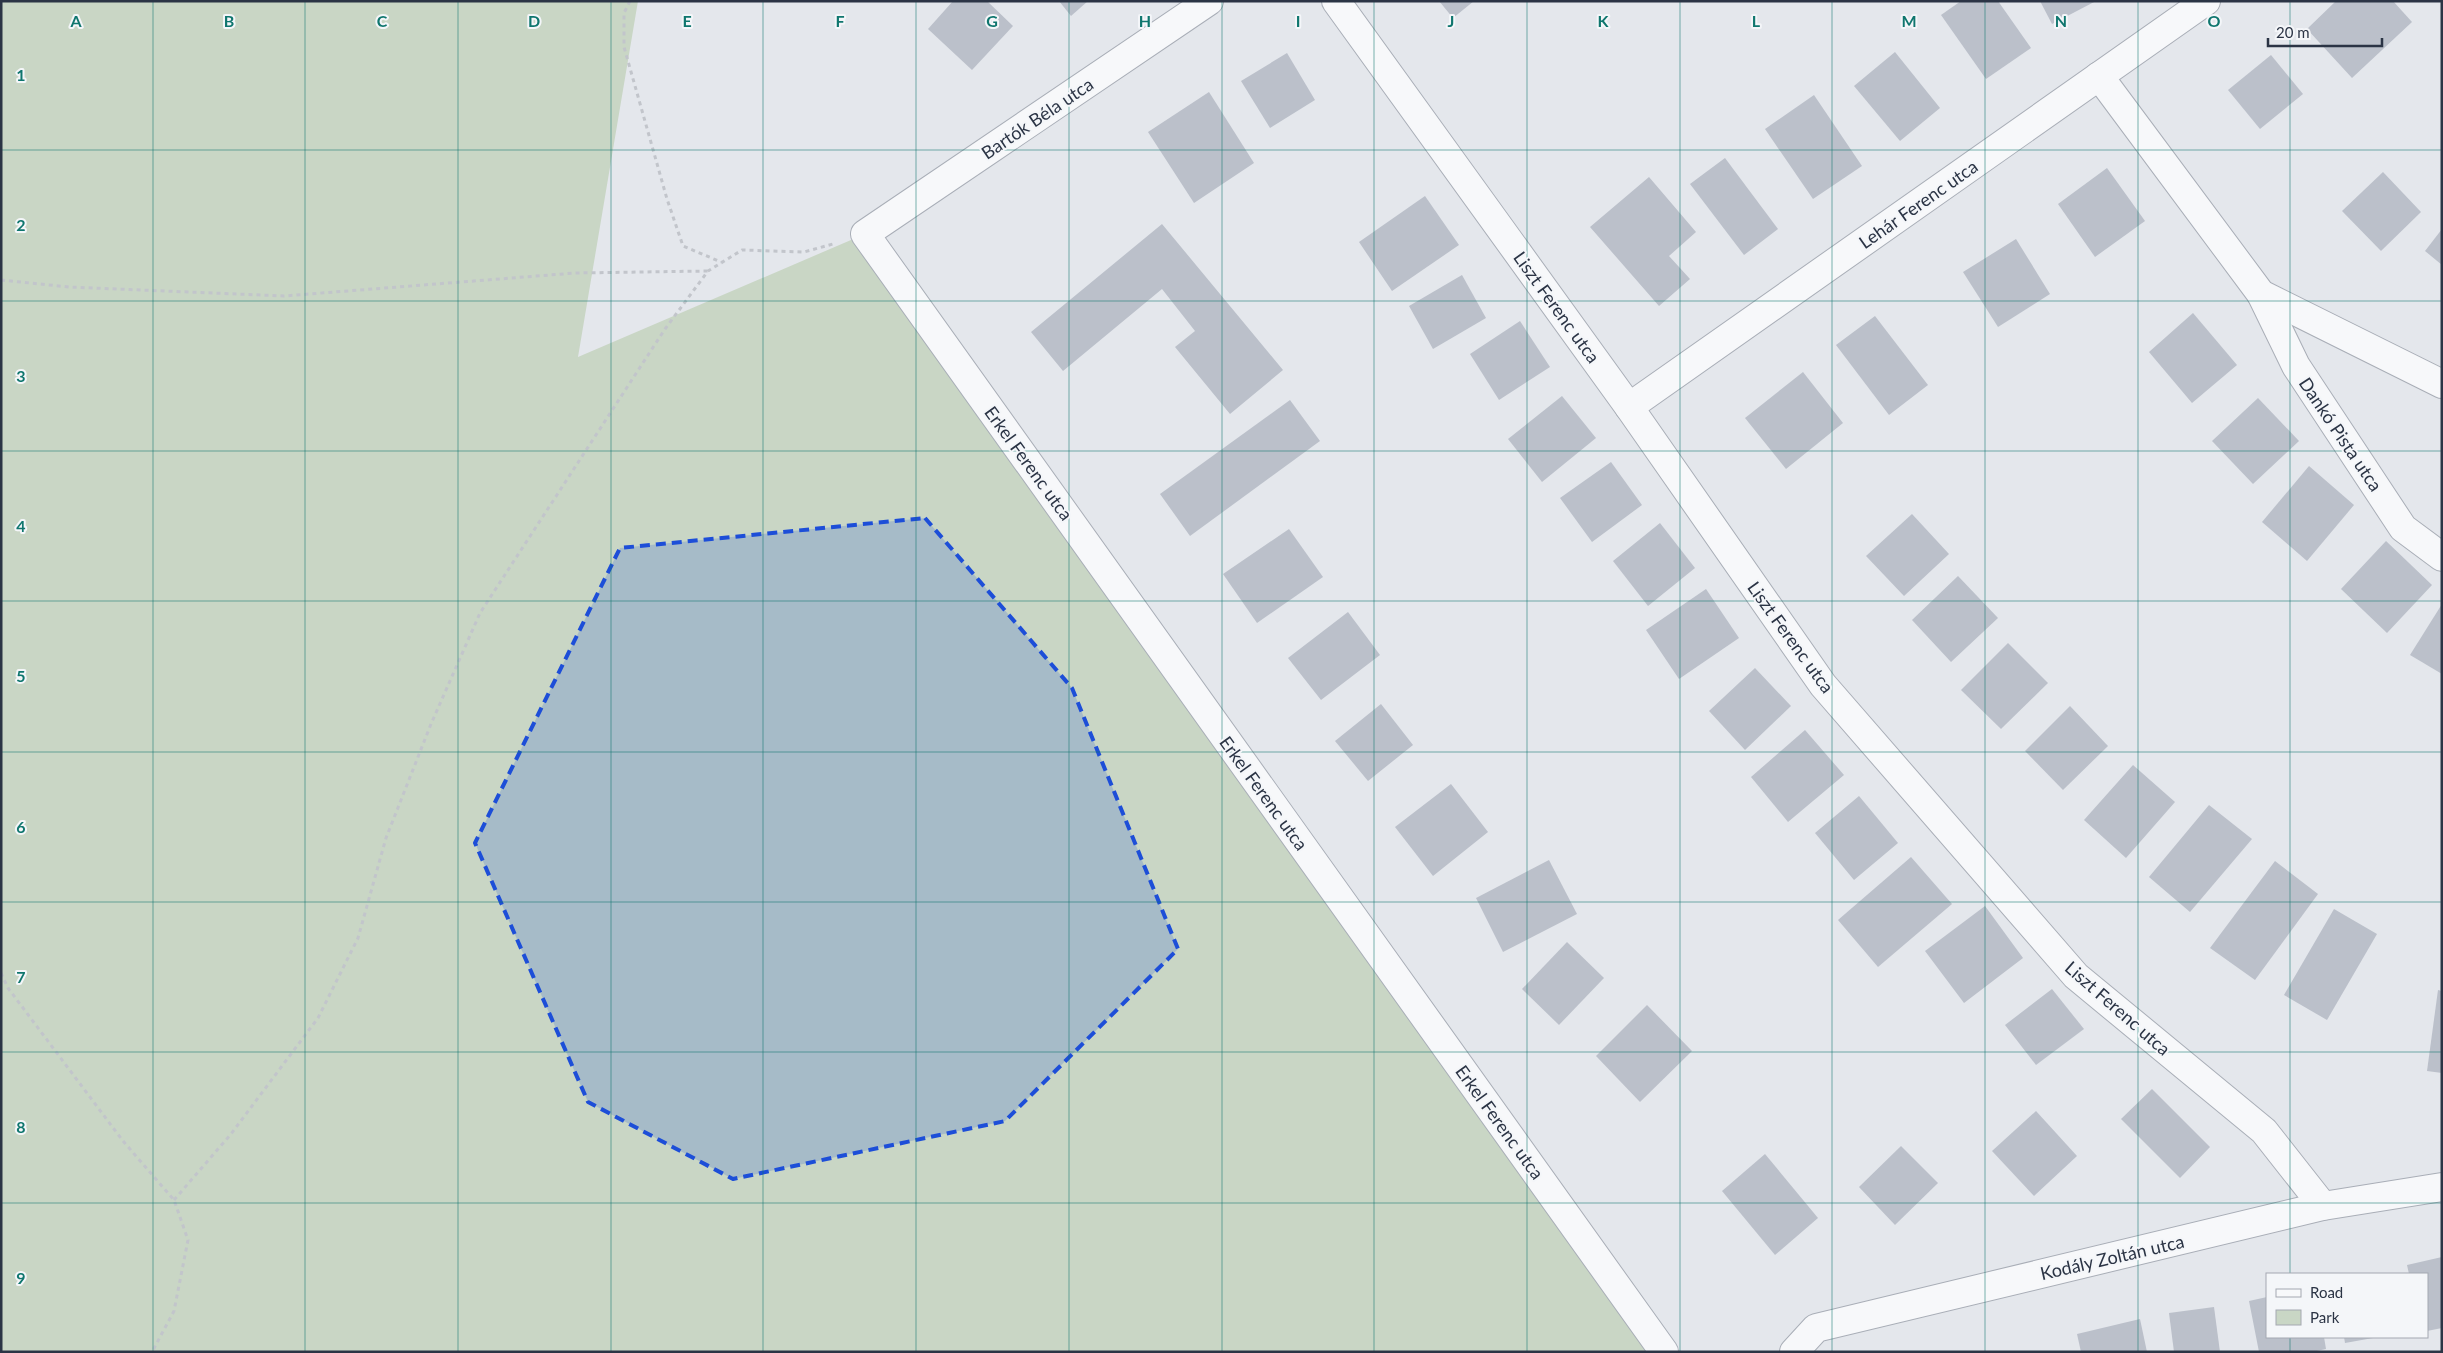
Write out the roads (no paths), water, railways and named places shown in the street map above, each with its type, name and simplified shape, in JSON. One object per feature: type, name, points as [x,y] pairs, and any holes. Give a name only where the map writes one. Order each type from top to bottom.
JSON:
[{"type":"street","name":"Bartók Béla utca","points":[[865,234],[1209,1]]},
{"type":"street","name":"Liszt Ferenc utca","points":[[1336,1],[1629,407],[1823,685],[2076,976],[2264,1131],[2323,1206]]},
{"type":"street","name":"Lehár Ferenc utca","points":[[1629,407],[2206,1]]},
{"type":"street","name":"Dankó Pista utca","points":[[2099,76],[2261,294],[2296,366],[2403,528],[2442,557]]},
{"type":"street","name":"Erkel Ferenc utca","points":[[865,234],[1664,1352]]},
{"type":"street","name":"Dankó Pista utca","points":[[2261,294],[2442,384]]},
{"type":"street","name":"Kodály Zoltán utca","points":[[1794,1352],[1816,1328],[2323,1206],[2442,1187]]}]
